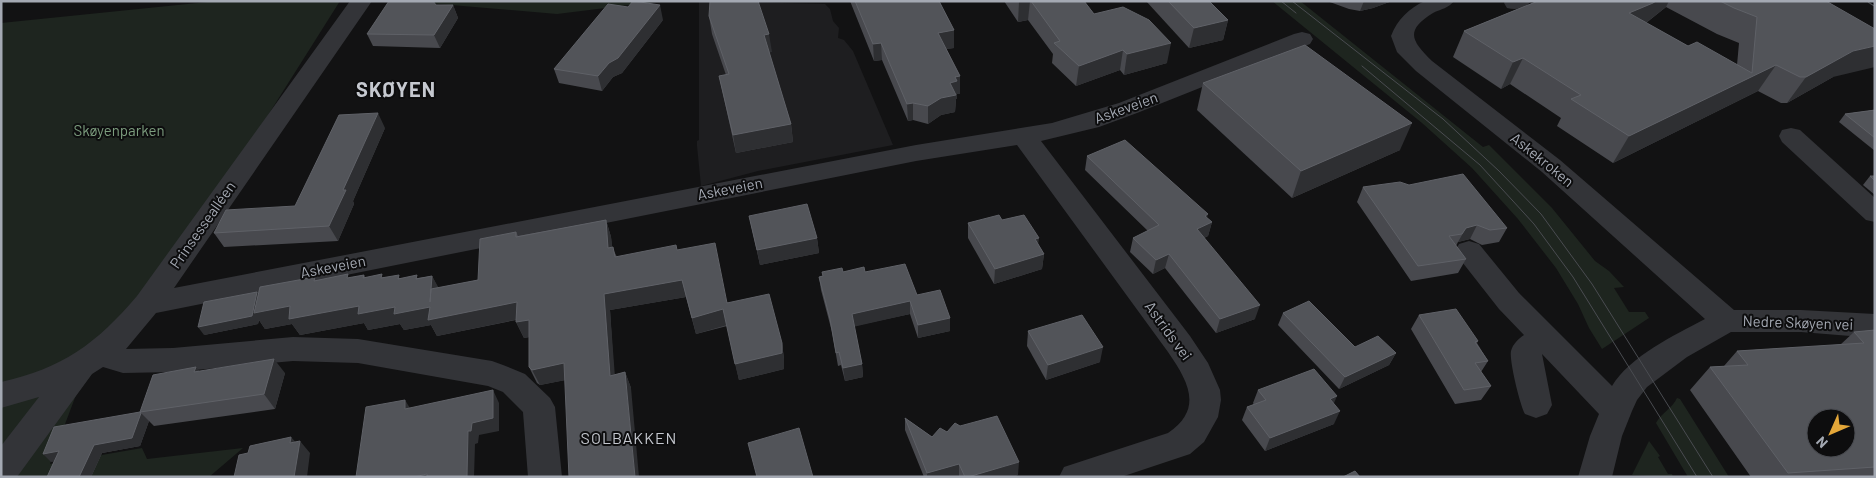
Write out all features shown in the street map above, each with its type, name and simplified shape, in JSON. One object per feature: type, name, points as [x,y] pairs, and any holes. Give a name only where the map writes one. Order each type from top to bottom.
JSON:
[{"type":"street","name":"Prinsessealléen","points":[[10,393],[90,361],[113,343],[147,304],[361,1]]},
{"type":"street","name":"Askekroken","points":[[1444,1],[1425,9],[1406,25],[1402,36],[1405,47],[1424,66],[1550,166],[1727,321]]},
{"type":"street","name":"Askeveien","points":[[147,304],[916,153],[1024,136],[1090,121],[1128,108],[1302,39]]},
{"type":"street","name":"Astrids vei","points":[[1024,136],[1179,344],[1202,380],[1206,394],[1200,424],[1187,439],[1178,444],[1076,477]]},
{"type":"street","points":[[1792,136],[1875,213]]},
{"type":"street","points":[[1469,251],[1509,301],[1616,411]]},
{"type":"street","name":"Nedre Skøyen vei","points":[[1595,477],[1606,436],[1616,411],[1624,393],[1636,378],[1676,349],[1727,321],[1802,321],[1875,326]]},
{"type":"street","points":[[1536,405],[1526,352],[1528,347],[1545,337]]},
{"type":"street","points":[[1,472],[90,361],[173,360],[293,348],[358,351],[492,374],[514,383],[539,407],[546,477]]},
{"type":"shaded area","points":[[699,1],[825,4],[830,9],[833,21],[839,28],[838,38],[844,40],[853,51],[893,145],[758,171],[701,186],[697,146],[697,141],[699,140]]},
{"type":"green space","name":"Skøyenparken","points":[[217,1],[340,1],[169,272],[76,395],[50,464],[142,448],[147,459],[243,448],[209,477],[18,477],[21,458],[1,465],[1,23]]},
{"type":"green space","points":[[404,1],[662,1],[557,14]]},
{"type":"green space","points":[[1272,1],[1300,1],[1483,147],[1489,145],[1552,208],[1595,261],[1609,271],[1624,287],[1614,288],[1629,312],[1645,312],[1649,318],[1602,349],[1556,268],[1518,219],[1472,168],[1422,123]]},
{"type":"green space","points":[[1677,398],[1680,399],[1729,477],[1688,477],[1656,423]]},
{"type":"green space","points":[[1649,441],[1660,456],[1658,457],[1668,474],[1672,474],[1673,477],[1632,475]]},
{"type":"building","points":[[389,1],[433,1],[436,5],[453,5],[434,35],[367,34]]},
{"type":"building","points":[[633,1],[660,5],[618,58],[609,63],[598,76],[554,69],[608,4],[628,7]]},
{"type":"building","points":[[710,1],[758,1],[769,34],[764,35],[791,124],[733,135],[719,76],[729,74],[709,16]]},
{"type":"building","points":[[855,1],[939,1],[954,30],[938,33],[960,76],[955,77],[957,81],[950,83],[956,95],[941,98],[928,106],[913,103],[907,104],[881,43],[873,44]]},
{"type":"building","points":[[1031,1],[1084,1],[1094,14],[1123,7],[1149,20],[1171,43],[1127,54],[1123,50],[1079,66],[1054,43],[1060,41]]},
{"type":"building","points":[[1168,1],[1209,1],[1228,20],[1194,28]]},
{"type":"building","points":[[1538,1],[1656,1],[1629,13],[1688,46],[1697,42],[1752,73],[1757,17],[1720,1],[1826,1],[1875,29],[1875,46],[1853,51],[1806,77],[1800,77],[1776,65],[1629,136],[1571,99],[1581,95],[1523,58],[1513,62],[1464,31]]},
{"type":"building","points":[[1305,45],[1412,123],[1301,171],[1203,83]]},
{"type":"building","points":[[1875,110],[1875,138],[1845,114]]},
{"type":"building","points":[[378,113],[329,226],[214,233],[226,210],[295,206],[339,115]]},
{"type":"building","points":[[1125,140],[1208,214],[1205,216],[1212,222],[1197,229],[1260,305],[1220,319],[1169,254],[1156,260],[1133,238],[1159,225],[1087,156]]},
{"type":"building","points":[[1463,174],[1507,228],[1490,230],[1477,225],[1466,228],[1462,234],[1449,236],[1466,259],[1418,266],[1363,187],[1400,182],[1409,185]]},
{"type":"building","points":[[807,204],[817,238],[757,250],[749,216]]},
{"type":"building","points":[[999,215],[1002,220],[1024,215],[1039,238],[1035,239],[1044,254],[995,269],[968,223]]},
{"type":"building","points":[[606,220],[608,248],[613,247],[615,257],[676,245],[677,250],[715,243],[727,303],[769,294],[782,343],[782,353],[735,364],[723,309],[692,318],[682,280],[604,294],[610,376],[625,372],[635,477],[569,477],[564,363],[532,370],[529,367],[529,320],[516,322],[517,302],[428,320],[430,307],[394,314],[395,307],[358,314],[359,306],[289,319],[290,306],[254,313],[260,287],[315,277],[314,281],[348,274],[347,278],[364,275],[363,278],[382,274],[381,278],[399,275],[398,279],[417,275],[416,279],[432,276],[431,289],[478,280],[480,239],[516,232],[516,237]]},
{"type":"building","points":[[905,264],[917,295],[940,290],[950,318],[918,325],[910,301],[852,314],[862,364],[843,368],[839,352],[836,353],[830,319],[819,277],[823,276],[822,272],[842,268],[843,272],[864,267],[865,272]]},
{"type":"building","points":[[257,292],[252,316],[198,327],[204,302]]},
{"type":"building","points":[[1309,301],[1355,347],[1378,336],[1396,353],[1345,377],[1283,313]]},
{"type":"building","points":[[1456,309],[1478,341],[1475,342],[1488,361],[1475,363],[1491,386],[1464,390],[1419,315]]},
{"type":"building","points":[[1082,315],[1103,347],[1048,365],[1028,331]]},
{"type":"building","points":[[1875,330],[1875,467],[1788,473],[1710,367],[1748,365],[1737,351],[1864,343],[1854,332]]},
{"type":"building","points":[[274,359],[264,394],[140,412],[153,375],[196,367],[194,372]]},
{"type":"building","points":[[1314,369],[1337,396],[1330,399],[1340,411],[1270,438],[1247,407],[1266,400],[1258,390]]},
{"type":"building","points":[[493,390],[493,418],[472,423],[471,431],[468,431],[467,477],[427,477],[427,474],[414,477],[356,477],[366,407],[405,400],[405,409]]},
{"type":"building","points":[[140,412],[132,438],[94,445],[79,477],[47,477],[59,451],[43,454],[54,427]]},
{"type":"building","points":[[997,416],[1019,462],[968,477],[965,477],[959,464],[927,473],[905,418],[932,437],[940,428],[947,432],[955,423],[960,426]]},
{"type":"building","points":[[799,428],[813,477],[757,477],[748,443]]},
{"type":"building","points":[[291,437],[290,443],[300,441],[294,477],[234,477],[239,455],[248,453],[250,446]]},
{"type":"building","points":[[1355,471],[1360,477],[1343,477]]},
{"type":"tram line","points":[[1281,1],[1296,13]]},
{"type":"tram line","points":[[1292,1],[1443,119],[1499,171],[1541,214],[1592,284],[1713,477]]},
{"type":"tram line","points":[[1362,66],[1480,165],[1534,224],[1573,277],[1697,477]]},
{"type":"railway","points":[[1870,1],[1875,4]]},
{"type":"district","name":"SKØYEN","points":[[396,90]]},
{"type":"district","name":"SOLBAKKEN","points":[[629,438]]}]
